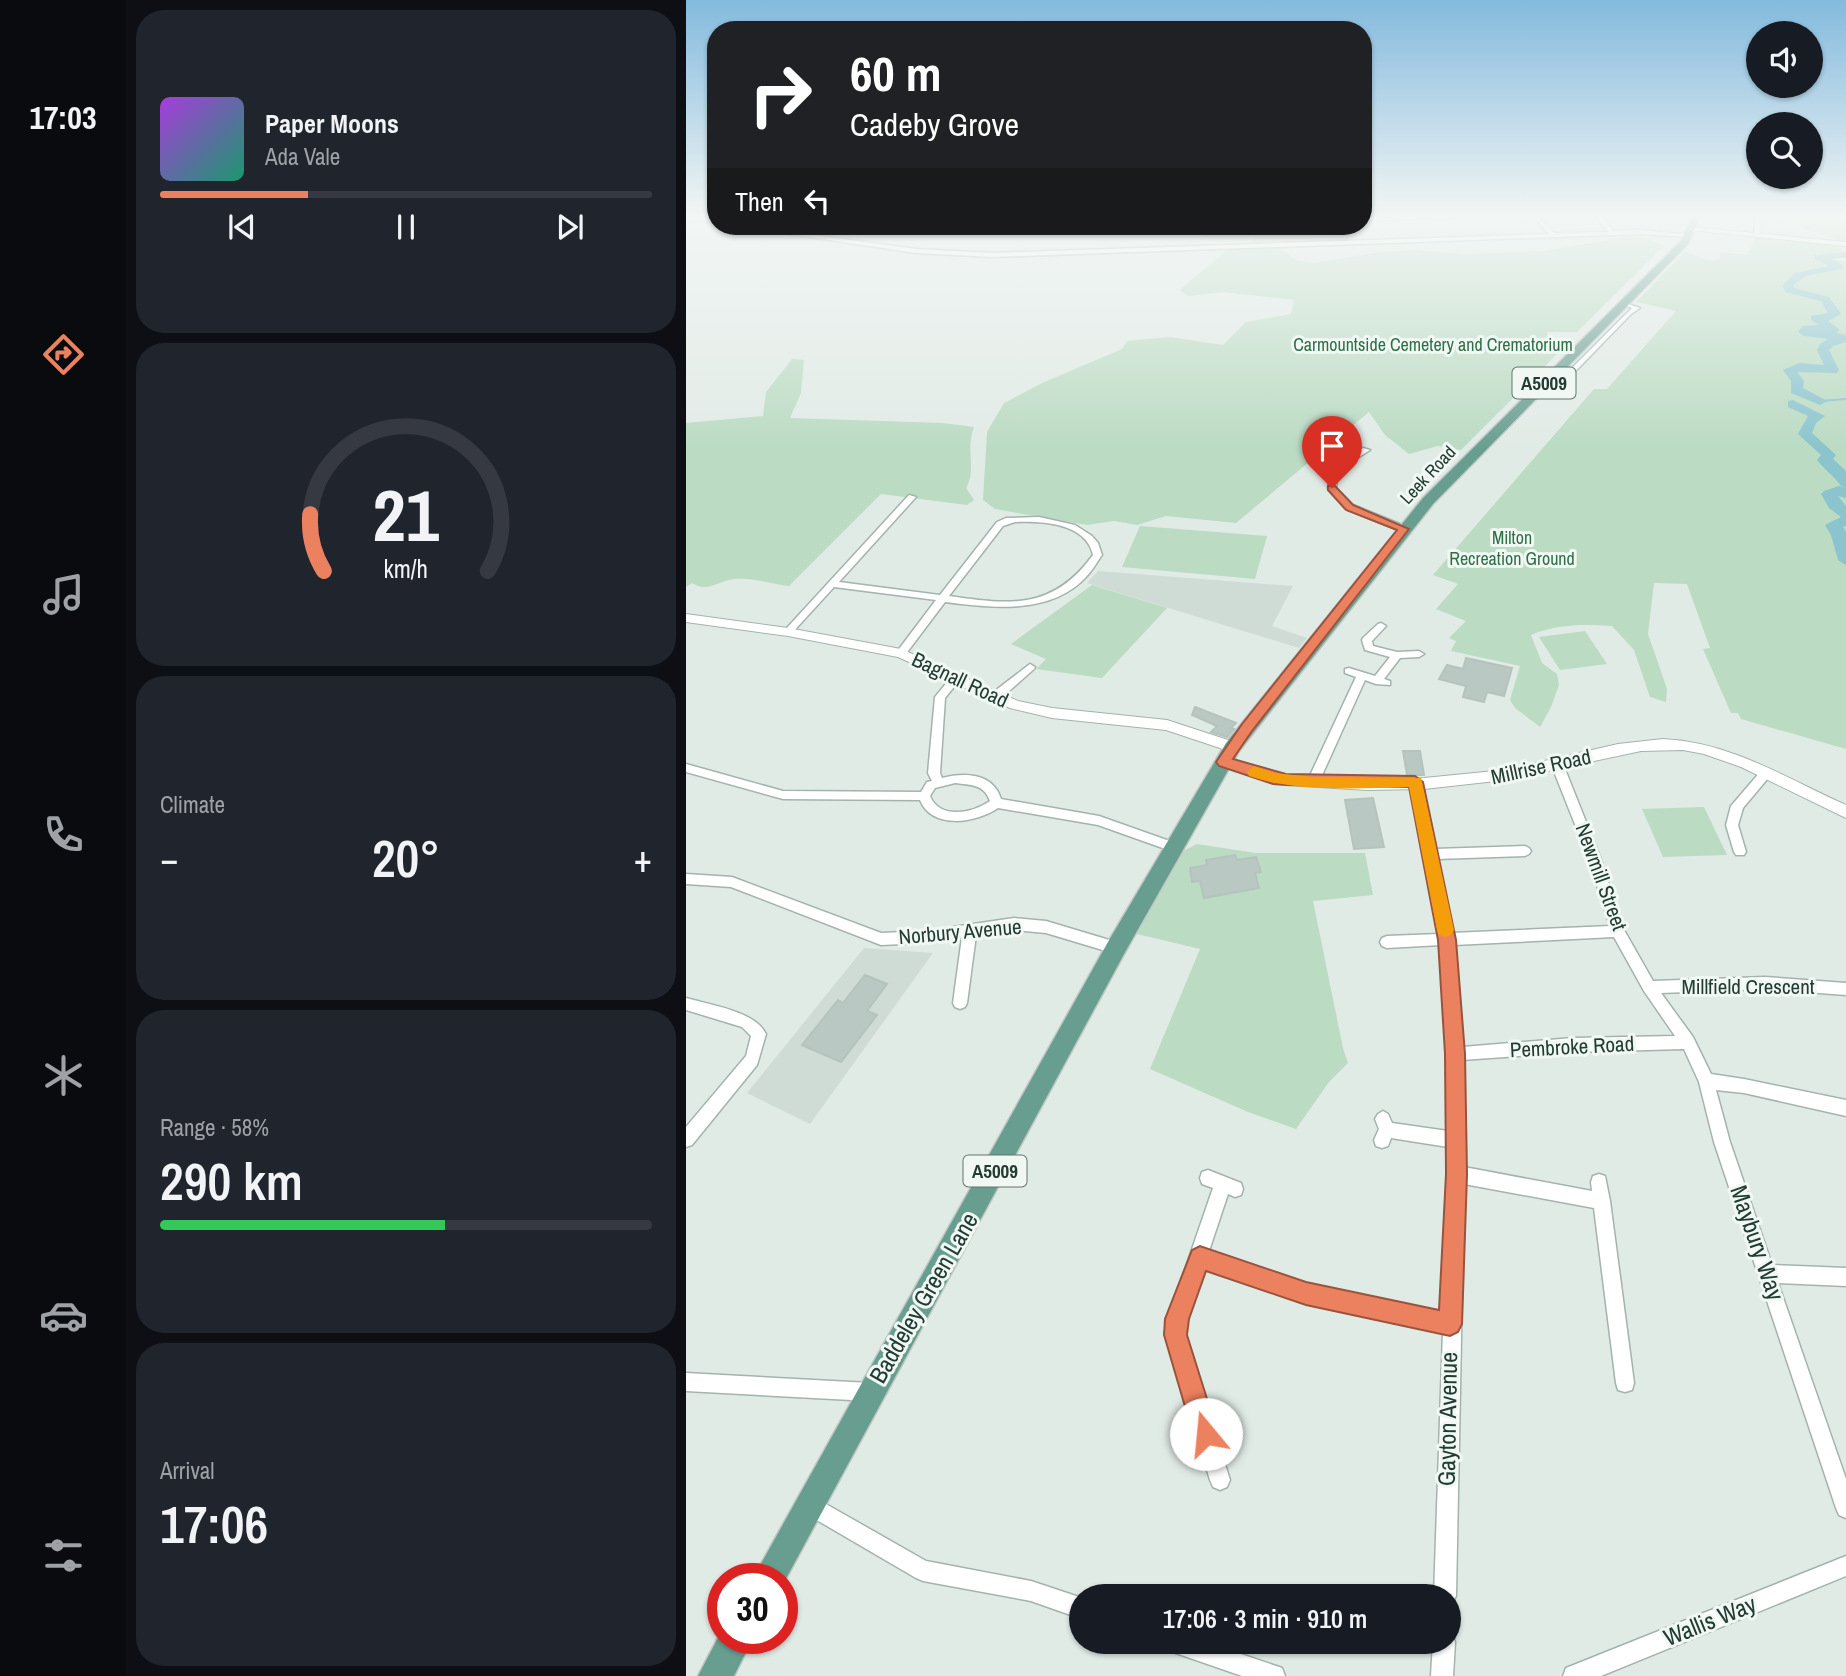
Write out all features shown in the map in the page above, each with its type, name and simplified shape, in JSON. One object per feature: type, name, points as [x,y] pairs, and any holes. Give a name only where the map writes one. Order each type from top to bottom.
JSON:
[{"type":"main road","name":"Leek Road","points":[[1228,754],[1404,529],[1447,480],[1633,293]]},
{"type":"main road","name":"Baddeley Green Lane","points":[[777,1563],[870,1392],[1064,1048],[1116,948],[1228,754]]},
{"type":"main road","points":[[715,1676],[727,1654]]},
{"type":"street","points":[[1366,450],[1334,469],[1332,488],[1350,507],[1404,529]]},
{"type":"street","points":[[788,632],[912,497]]},
{"type":"street","points":[[830,584],[943,599],[1002,607],[1033,602],[1066,589],[1090,570],[1098,555],[1092,540],[1073,527],[1010,518],[1000,524],[943,599],[901,653]]},
{"type":"street","name":"Bagnall Road","points":[[686,618],[788,632],[901,653],[995,696],[1036,711],[1167,725],[1228,754]]},
{"type":"street","points":[[1381,626],[1367,640],[1369,648],[1396,655],[1419,654]]},
{"type":"street","points":[[1349,671],[1381,682],[1396,655]]},
{"type":"street","points":[[995,696],[1030,667]]},
{"type":"street","points":[[1313,782],[1362,676]]},
{"type":"street","points":[[938,782],[934,773],[940,697],[957,677]]},
{"type":"street","name":"Millrise Road","points":[[1228,754],[1273,778],[1313,782],[1415,782],[1478,779],[1642,746],[1666,744],[1705,750],[1765,774],[1846,812]]},
{"type":"street","name":"Newmill Street","points":[[1558,764],[1618,931],[1649,987]]},
{"type":"street","points":[[686,768],[783,795],[924,796]]},
{"type":"street","points":[[1740,852],[1732,825],[1737,806],[1765,774]]},
{"type":"street","points":[[996,803],[992,790],[982,782],[955,779],[931,785],[924,796],[924,800],[933,809],[955,816],[981,813],[996,803],[1099,821],[1174,847]]},
{"type":"street","points":[[1415,782],[1447,940],[1454,1073]]},
{"type":"street","points":[[1429,854],[1525,851]]},
{"type":"street","name":"Norbury Avenue","points":[[686,879],[732,882],[881,939],[926,937],[1014,924],[1046,927],[1116,948]]},
{"type":"street","points":[[960,1003],[970,931]]},
{"type":"street","points":[[1394,938],[1447,940],[1618,931]]},
{"type":"street","name":"Millfield Crescent","points":[[1649,987],[1765,983],[1846,989]]},
{"type":"street","name":"Maybury Way","points":[[1649,987],[1688,1042],[1706,1081],[1722,1142],[1769,1274],[1846,1508]]},
{"type":"street","points":[[686,1004],[746,1022],[759,1034],[752,1060],[686,1139]]},
{"type":"street","name":"Pembroke Road","points":[[1455,1054],[1573,1045],[1688,1042]]},
{"type":"street","name":"Gayton Avenue","points":[[1445,1584],[1456,1174],[1454,1073]]},
{"type":"street","points":[[1706,1081],[1744,1086],[1846,1108]]},
{"type":"street","points":[[1384,1130],[1456,1140]]},
{"type":"street","points":[[1456,1174],[1602,1201]]},
{"type":"street","points":[[1599,1182],[1625,1382]]},
{"type":"street","points":[[1220,1480],[1175,1335],[1177,1319],[1200,1257],[1222,1184]]},
{"type":"street","points":[[1200,1257],[1306,1294],[1450,1324]]},
{"type":"street","points":[[1769,1274],[1846,1277]]},
{"type":"street","points":[[686,1382],[870,1392]]},
{"type":"street","points":[[810,1505],[923,1570],[1031,1591],[1069,1604]]},
{"type":"street","name":"Wallis Way","points":[[1574,1676],[1846,1566]]},
{"type":"street","points":[[1210,1654],[1274,1676]]},
{"type":"street","points":[[1442,1676],[1443,1654]]},
{"type":"shaded area","points":[[1098,571],[1293,586],[1272,626],[1307,638],[1299,648],[1087,583]]},
{"type":"shaded area","points":[[864,948],[933,953],[810,1124],[747,1093]]},
{"type":"green space","name":"Carmountside Cemetery and Crematorium","points":[[1184,293],[1212,293],[1188,296]]},
{"type":"green space","name":"Carmountside Cemetery and Crematorium","points":[[1233,293],[1616,293],[1577,332],[1547,332],[1548,343],[1566,345],[1461,450],[1438,446],[1409,454],[1385,435],[1369,412],[1236,523],[1166,516],[1137,525],[1114,521],[1087,525],[995,509],[983,500],[987,432],[1004,403],[1042,383],[1122,349],[1127,341],[1170,337],[1223,345],[1246,322],[1291,314],[1294,300]]},
{"type":"green space","name":"Milton Recreation Ground","points":[[1645,293],[1846,293],[1846,749],[1741,719],[1738,713],[1731,713],[1703,649],[1710,648],[1687,584],[1654,583],[1648,634],[1667,689],[1666,702],[1650,697],[1634,650],[1612,626],[1570,626],[1531,635],[1542,663],[1557,674],[1559,685],[1540,727],[1515,708],[1510,700],[1520,666],[1451,651],[1456,641],[1449,638],[1466,621],[1436,609],[1458,584],[1433,575],[1594,389],[1607,389],[1676,311],[1636,302]]},
{"type":"green space","points":[[792,359],[804,360],[801,393],[790,418],[943,423],[974,427],[970,444],[971,474],[966,488],[974,500],[967,505],[881,494],[789,586],[740,579],[708,587],[692,583],[686,587],[686,423],[763,416],[766,392]]},
{"type":"green space","points":[[1140,526],[1267,536],[1255,579],[1122,567]]},
{"type":"green space","points":[[1092,585],[1167,608],[1102,678],[1036,669],[1046,659],[1011,644]]},
{"type":"green space","points":[[1585,631],[1607,664],[1560,670],[1539,637]]},
{"type":"green space","points":[[1704,807],[1727,855],[1663,857],[1642,809]]},
{"type":"green space","points":[[1197,844],[1256,853],[1365,853],[1373,895],[1313,901],[1348,1063],[1329,1082],[1296,1129],[1248,1112],[1150,1069],[1200,949],[1137,934],[1181,852]]},
{"type":"building","points":[[1466,658],[1512,668],[1504,696],[1487,692],[1484,702],[1463,697],[1466,686],[1439,679],[1447,665],[1463,669]]},
{"type":"building","points":[[1195,707],[1236,723],[1231,728],[1234,729],[1227,737],[1211,732],[1217,726],[1192,715]]},
{"type":"building","points":[[1403,751],[1420,751],[1424,775],[1407,775]]},
{"type":"building","points":[[1373,798],[1384,847],[1354,849],[1345,800]]},
{"type":"building","points":[[1235,855],[1237,860],[1256,857],[1261,872],[1255,873],[1259,888],[1204,898],[1200,881],[1192,882],[1190,868],[1207,865],[1206,860]]},
{"type":"building","points":[[865,975],[887,984],[867,1011],[877,1015],[841,1062],[802,1045],[838,1000],[843,1003]]},
{"type":"waterway","points":[[1802,293],[1825,299],[1835,314],[1827,318],[1815,318],[1834,330],[1807,328],[1804,332],[1845,338],[1824,347],[1824,354],[1833,370],[1799,367],[1789,370],[1798,381],[1796,390],[1820,401]]},
{"type":"waterway","points":[[1820,401],[1846,399]]},
{"type":"waterway","points":[[1793,404],[1818,416],[1810,421],[1805,434],[1829,455],[1824,460],[1837,469],[1846,483]]},
{"type":"waterway","points":[[1846,493],[1839,491],[1829,494],[1835,505],[1846,514]]},
{"type":"waterway","points":[[1846,521],[1833,525],[1841,538],[1846,560]]},
{"type":"slow traffic","points":[[1254,772],[1273,778],[1313,782],[1415,782],[1445,930]]},
{"type":"route","points":[[1206,1434],[1175,1335],[1177,1319],[1200,1257],[1306,1294],[1450,1324],[1456,1174],[1455,1054],[1447,940],[1415,782],[1286,780],[1224,762],[1232,747],[1404,529],[1364,515],[1350,507],[1332,488]]}]
